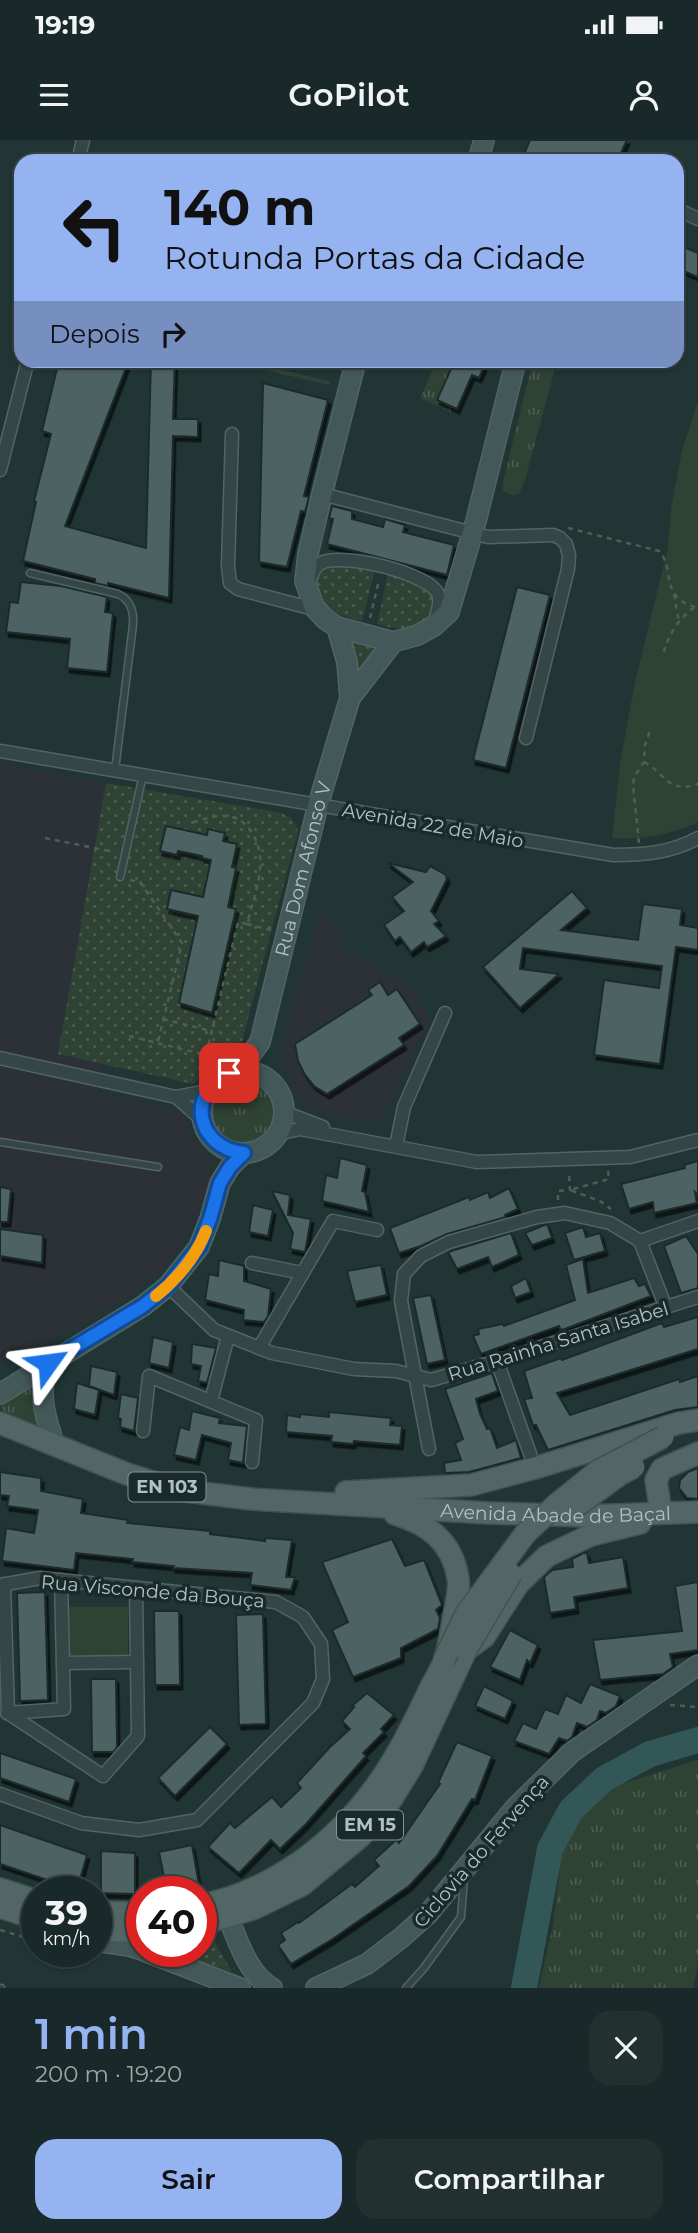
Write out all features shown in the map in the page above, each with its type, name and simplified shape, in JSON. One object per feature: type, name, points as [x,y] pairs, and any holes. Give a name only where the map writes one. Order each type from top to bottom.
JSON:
[{"type":"main road","name":"Avenida Abade de Baçal","points":[[0,1416],[131,1468],[180,1483],[308,1495],[587,1507],[661,1513]]},
{"type":"main road","name":"Avenida Abade de Baçal","points":[[0,1423],[127,1474],[178,1490],[251,1499],[489,1513],[586,1516],[661,1513]]},
{"type":"main road","points":[[308,1495],[471,1485],[679,1423],[698,1423]]},
{"type":"main road","name":"EM 15","points":[[217,1915],[228,1918],[302,1885],[360,1837],[391,1800],[412,1766],[466,1650],[506,1580],[541,1538],[564,1516],[619,1475],[698,1423]]},
{"type":"main road","name":"EM 15","points":[[217,1904],[297,1864],[317,1850],[358,1810],[391,1767],[466,1614],[525,1534],[598,1471],[666,1443],[698,1439]]},
{"type":"main road","points":[[466,1650],[484,1637],[518,1584],[547,1556],[591,1535],[650,1521],[661,1513],[656,1480],[662,1469],[698,1453]]},
{"type":"main road","points":[[345,1503],[414,1520],[430,1528],[444,1542],[458,1578],[458,1596],[444,1660]]},
{"type":"main road","name":"EN 103","points":[[661,1513],[698,1512]]},
{"type":"main road","points":[[0,1889],[21,1896]]},
{"type":"main road","points":[[0,1907],[21,1914]]},
{"type":"street","points":[[0,470],[26,368]]},
{"type":"street","points":[[354,368],[321,494],[305,569],[312,602],[325,620],[337,627],[393,642],[418,635],[434,626],[449,612],[514,368]]},
{"type":"street","points":[[232,434],[228,566],[230,583],[238,589],[312,602]]},
{"type":"street","points":[[321,494],[472,533],[500,538],[549,534],[560,538],[568,549],[568,569],[526,738]]},
{"type":"street","points":[[312,602],[312,572],[322,563],[339,559],[354,560],[415,576],[433,586],[440,602],[434,626]]},
{"type":"street","name":"Rua Dom Afonso V","points":[[239,1071],[260,1042],[318,805],[349,698],[347,662],[337,627]]},
{"type":"street","name":"Rua Dom Afonso V","points":[[349,698],[393,642]]},
{"type":"street","name":"Avenida 22 de Maio","points":[[0,751],[613,855],[654,854],[672,850],[698,838]]},
{"type":"street","points":[[396,1146],[404,1107],[445,1013]]},
{"type":"street","name":"Rua Dom Afonso V","points":[[260,1042],[268,1079]]},
{"type":"street","points":[[0,1058],[176,1097],[207,1091]]},
{"type":"street","points":[[239,1071],[249,1071],[268,1079],[282,1099],[284,1112],[277,1134],[263,1148],[244,1153],[223,1148],[206,1132],[202,1120],[203,1100],[207,1091],[220,1077],[239,1071]]},
{"type":"street","points":[[176,1097],[202,1120]]},
{"type":"street","points":[[284,1112],[343,1135]]},
{"type":"street","points":[[277,1134],[300,1129],[343,1135],[477,1162],[630,1157],[698,1140]]},
{"type":"street","points":[[0,1394],[143,1306],[168,1286],[199,1247],[210,1219],[220,1183],[220,1165],[214,1141]]},
{"type":"street","points":[[220,1183],[230,1167],[244,1153]]},
{"type":"street","points":[[429,1449],[401,1301],[404,1274],[421,1256],[449,1242],[537,1217],[565,1213],[610,1223],[640,1241],[666,1308]]},
{"type":"street","points":[[259,1348],[333,1221],[377,1230]]},
{"type":"street","points":[[640,1241],[698,1221]]},
{"type":"street","points":[[252,1263],[302,1273]]},
{"type":"street","name":"Rua Rainha Santa Isabel","points":[[168,1286],[214,1330],[272,1353],[354,1368],[396,1371],[431,1380],[698,1297]]},
{"type":"street","points":[[211,1401],[228,1336]]},
{"type":"street","points":[[497,1361],[535,1468]]},
{"type":"street","points":[[0,1379],[48,1363]]},
{"type":"street","points":[[48,1363],[42,1381],[41,1397],[52,1437]]},
{"type":"street","points":[[143,1431],[149,1376],[256,1420],[252,1462]]},
{"type":"street","name":"Rua Visconde da Bouça","points":[[0,1794],[81,1823],[139,1830],[197,1820],[313,1703],[323,1679],[321,1644],[303,1616],[276,1602],[40,1578],[2,1584]]},
{"type":"street","points":[[4,1713],[64,1709],[61,1580]]},
{"type":"street","points":[[2,1584],[4,1713]]},
{"type":"street","points":[[4,1713],[103,1776],[138,1736],[136,1588]]},
{"type":"street","points":[[63,1663],[137,1662]]},
{"type":"street","points":[[316,1988],[367,1964],[401,1938],[428,1914],[515,1808],[572,1752],[698,1665]]},
{"type":"street","points":[[238,1939],[253,1909]]},
{"type":"street","points":[[228,1918],[252,1970],[262,1982],[272,1988]]},
{"type":"street","points":[[185,1967],[240,1988]]},
{"type":"lane","points":[[30,573],[118,594],[127,600],[132,608],[133,625],[115,770]]},
{"type":"lane","points":[[120,877],[143,775]]},
{"type":"lane","points":[[0,1142],[158,1167]]},
{"type":"lane","points":[[407,1988],[461,1917],[465,1871]]},
{"type":"path","points":[[564,527],[659,551],[664,558],[679,622]]},
{"type":"path","points":[[366,634],[382,567]]},
{"type":"path","points":[[673,591],[683,603],[698,608]]},
{"type":"path","points":[[664,652],[679,622],[687,613],[698,608]]},
{"type":"path","points":[[639,844],[633,785],[644,762],[645,745],[651,728]]},
{"type":"path","points":[[644,762],[670,785],[687,787],[698,784]]},
{"type":"path","points":[[193,822],[230,817],[246,823],[258,842],[262,856],[247,924]]},
{"type":"path","points":[[45,838],[125,854]]},
{"type":"path","points":[[120,877],[140,882],[182,943],[157,1043]]},
{"type":"path","points":[[129,1036],[206,1055],[238,922],[287,934]]},
{"type":"path","points":[[163,1019],[212,1032]]},
{"type":"path","points":[[558,1205],[558,1191],[609,1179],[606,1157]]},
{"type":"path","points":[[569,1179],[570,1190]]},
{"type":"path","points":[[570,1190],[609,1206],[614,1213],[610,1223]]},
{"type":"path","points":[[676,1696],[664,1704],[698,1707]]},
{"type":"path","points":[[0,1930],[21,1936]]},
{"type":"shaded area","points":[[0,764],[106,783],[58,1054],[102,1064],[98,1092],[183,1112],[191,1133],[212,1162],[207,1191],[191,1230],[162,1272],[126,1298],[27,1355],[0,1363]]},
{"type":"shaded area","points":[[319,913],[343,926],[337,944],[414,988],[430,1022],[384,1114],[371,1124],[304,1109],[279,1056]]},
{"type":"green space","points":[[270,368],[274,368],[331,382],[330,385],[269,371]]},
{"type":"green space","points":[[434,368],[454,368],[451,412],[420,398]]},
{"type":"green space","points":[[531,368],[555,368],[519,494],[512,495],[503,491]]},
{"type":"green space","points":[[698,401],[698,822],[656,836],[612,838],[620,765],[634,686],[668,548],[671,508],[682,451]]},
{"type":"green space","points":[[333,563],[375,570],[362,621],[332,610],[322,601],[313,585],[317,572]]},
{"type":"green space","points":[[388,573],[416,582],[430,593],[433,607],[425,622],[402,629],[377,624]]},
{"type":"green space","points":[[345,633],[387,643],[356,679]]},
{"type":"green space","points":[[106,783],[282,813],[292,819],[298,831],[238,1056],[213,1065],[193,1084],[58,1054]]},
{"type":"green space","points":[[237,1080],[249,1080],[266,1089],[273,1100],[273,1124],[266,1135],[249,1144],[237,1144],[225,1139],[216,1130],[211,1118],[211,1106],[216,1094],[225,1085]]},
{"type":"green space","points":[[35,1382],[40,1426],[1,1410],[0,1401]]},
{"type":"green space","points":[[69,1607],[128,1607],[128,1655],[69,1656]]},
{"type":"green space","points":[[698,1760],[698,1964],[693,1988],[539,1988],[553,1925],[564,1834],[615,1786]]},
{"type":"green space","points":[[217,1946],[232,1972],[217,1967]]},
{"type":"building","points":[[530,140],[627,140],[620,154],[524,154]]},
{"type":"building","points":[[684,247],[698,253],[698,277],[684,271]]},
{"type":"building","points":[[57,368],[126,368],[65,526],[146,548],[151,368],[175,368],[173,419],[198,419],[198,437],[173,436],[169,598],[108,583],[108,586],[95,583],[95,579],[23,561],[36,502],[34,501],[51,434],[42,431]]},
{"type":"building","points":[[451,368],[483,368],[479,378],[472,375],[457,409],[437,400]]},
{"type":"building","points":[[263,383],[328,400],[304,496],[309,497],[305,512],[301,511],[287,567],[259,562]]},
{"type":"building","points":[[332,506],[352,511],[352,519],[383,527],[385,519],[405,525],[403,532],[454,545],[447,575],[327,544],[333,519],[329,518]]},
{"type":"building","points":[[21,582],[61,586],[107,597],[105,612],[113,613],[107,672],[67,668],[70,639],[6,632],[10,602],[18,603]]},
{"type":"building","points":[[517,587],[550,595],[506,768],[473,760]]},
{"type":"building","points":[[166,826],[207,835],[208,829],[225,833],[223,841],[237,844],[232,867],[236,868],[228,907],[236,909],[212,1013],[179,1003],[198,916],[167,909],[171,890],[203,897],[211,860],[178,851],[177,855],[160,851]]},
{"type":"building","points":[[388,863],[426,872],[430,866],[445,874],[447,879],[431,911],[439,921],[434,924],[446,936],[427,947],[424,942],[411,952],[400,937],[395,941],[384,925],[404,911],[392,897],[413,882]]},
{"type":"building","points":[[572,891],[587,908],[561,930],[638,940],[643,904],[682,909],[680,925],[698,928],[698,950],[676,947],[660,1064],[594,1055],[604,980],[659,988],[662,966],[523,948],[520,969],[559,974],[520,1008],[483,967]]},
{"type":"building","points":[[380,982],[388,995],[397,989],[420,1024],[399,1038],[404,1045],[327,1094],[314,1086],[305,1075],[298,1061],[295,1044],[372,995],[368,990]]},
{"type":"building","points":[[340,1158],[367,1165],[362,1191],[365,1192],[369,1212],[322,1201],[326,1175],[337,1178]]},
{"type":"building","points":[[698,1161],[698,1195],[695,1192],[697,1203],[654,1213],[653,1202],[629,1209],[621,1184],[685,1168],[684,1165]]},
{"type":"building","points":[[0,1187],[11,1189],[8,1222],[0,1222]]},
{"type":"building","points":[[509,1188],[518,1209],[505,1215],[506,1217],[447,1234],[399,1253],[390,1228],[469,1197],[470,1200],[488,1192],[490,1198]]},
{"type":"building","points":[[272,1191],[290,1195],[288,1215],[311,1219],[305,1252],[290,1249],[293,1233]]},
{"type":"building","points":[[253,1205],[273,1210],[268,1236],[249,1232]]},
{"type":"building","points":[[547,1224],[552,1238],[532,1245],[525,1233]]},
{"type":"building","points":[[583,1227],[586,1237],[600,1233],[605,1251],[574,1260],[565,1233]]},
{"type":"building","points":[[0,1229],[43,1235],[42,1263],[0,1256]]},
{"type":"building","points":[[511,1233],[519,1255],[492,1267],[488,1257],[457,1269],[448,1252]]},
{"type":"building","points":[[686,1236],[698,1254],[698,1288],[681,1293],[664,1246]]},
{"type":"building","points":[[583,1259],[588,1293],[634,1278],[639,1286],[645,1284],[651,1296],[565,1329],[561,1330],[559,1326],[481,1354],[473,1336],[479,1334],[478,1329],[503,1324],[504,1326],[575,1300],[566,1265]]},
{"type":"building","points":[[219,1260],[244,1266],[244,1281],[271,1289],[268,1316],[264,1322],[243,1320],[244,1310],[205,1300],[209,1274],[218,1276]]},
{"type":"building","points":[[381,1265],[387,1295],[355,1302],[347,1271]]},
{"type":"building","points":[[526,1278],[531,1292],[515,1298],[511,1286]]},
{"type":"building","points":[[431,1295],[445,1360],[427,1364],[413,1298]]},
{"type":"building","points":[[698,1317],[698,1349],[557,1393],[570,1415],[679,1379],[680,1382],[698,1376],[698,1407],[675,1410],[548,1450],[536,1425],[533,1425],[524,1399],[532,1398],[524,1371],[662,1323],[664,1327]]},
{"type":"building","points":[[153,1337],[173,1342],[169,1368],[149,1363]]},
{"type":"building","points":[[192,1344],[216,1348],[207,1383],[198,1381],[201,1366],[191,1364]]},
{"type":"building","points":[[91,1366],[117,1372],[114,1395],[89,1386]]},
{"type":"building","points":[[492,1373],[498,1391],[476,1399],[480,1414],[487,1429],[490,1428],[497,1448],[516,1440],[521,1458],[469,1472],[445,1473],[444,1463],[461,1460],[455,1443],[463,1439],[445,1389]]},
{"type":"building","points":[[77,1383],[99,1390],[95,1415],[74,1409]]},
{"type":"building","points":[[121,1394],[138,1398],[134,1431],[120,1427],[121,1419],[118,1418]]},
{"type":"building","points":[[192,1411],[220,1418],[219,1423],[247,1426],[243,1463],[228,1460],[231,1443],[202,1435],[196,1460],[174,1455],[180,1427],[189,1430]]},
{"type":"building","points":[[329,1412],[391,1418],[390,1425],[402,1426],[400,1445],[331,1442],[332,1436],[286,1432],[287,1415],[329,1417]]},
{"type":"building","points":[[698,1468],[698,1499],[687,1498],[679,1488],[680,1480],[688,1472]]},
{"type":"building","points":[[0,1472],[41,1478],[41,1491],[83,1499],[81,1513],[128,1520],[127,1523],[210,1531],[210,1534],[265,1541],[265,1538],[292,1540],[286,1577],[295,1577],[291,1590],[250,1585],[252,1573],[173,1568],[174,1566],[132,1562],[133,1559],[76,1553],[74,1570],[2,1561],[6,1528],[34,1533],[38,1510],[7,1506],[9,1496],[0,1495]]},
{"type":"building","points":[[392,1539],[405,1566],[424,1560],[442,1605],[436,1610],[440,1618],[438,1629],[401,1648],[401,1658],[353,1677],[332,1630],[348,1622],[322,1562]]},
{"type":"building","points":[[587,1553],[589,1563],[623,1557],[628,1588],[574,1597],[576,1609],[550,1613],[544,1577],[552,1570],[573,1567],[572,1559]]},
{"type":"building","points":[[698,1582],[698,1650],[670,1654],[673,1667],[663,1674],[600,1680],[593,1640],[682,1631],[675,1586]]},
{"type":"building","points":[[45,1592],[48,1700],[20,1701],[17,1593]]},
{"type":"building","points":[[154,1611],[179,1611],[180,1685],[155,1685]]},
{"type":"building","points":[[263,1614],[266,1724],[239,1725],[236,1615]]},
{"type":"building","points":[[510,1630],[538,1645],[530,1663],[527,1660],[520,1680],[490,1667]]},
{"type":"building","points":[[91,1679],[116,1679],[117,1747],[113,1752],[92,1752]]},
{"type":"building","points":[[590,1684],[620,1696],[616,1706],[606,1713],[600,1711],[597,1720],[587,1727],[577,1723],[572,1737],[567,1741],[559,1738],[549,1754],[514,1741],[523,1723],[536,1729],[545,1709],[558,1714],[566,1695],[581,1703]]},
{"type":"building","points":[[484,1686],[513,1701],[505,1719],[475,1706]]},
{"type":"building","points":[[367,1693],[394,1715],[381,1729],[384,1732],[363,1753],[366,1756],[306,1824],[280,1849],[271,1840],[239,1873],[208,1847],[230,1823],[235,1828],[272,1797],[281,1807],[301,1788],[297,1783],[350,1729],[342,1721],[354,1707],[352,1706]]},
{"type":"building","points":[[210,1727],[227,1744],[175,1796],[158,1778]]},
{"type":"building","points":[[457,1742],[492,1756],[475,1800],[472,1799],[437,1856],[409,1886],[291,1964],[278,1945],[285,1940],[281,1933],[352,1884],[355,1887],[379,1866],[374,1860],[396,1840],[399,1843],[440,1784],[438,1783]]},
{"type":"building","points":[[0,1753],[76,1779],[69,1802],[0,1778]]},
{"type":"building","points":[[0,1825],[87,1855],[81,1876],[36,1876],[0,1864]]},
{"type":"building","points":[[192,1845],[197,1876],[164,1876],[159,1852]]},
{"type":"building","points":[[101,1851],[135,1853],[135,1876],[126,1876],[126,1894],[112,1893],[112,1876],[101,1876]]},
{"type":"waterway","points":[[524,1988],[550,1849],[571,1810],[604,1779],[650,1754],[698,1740]]},
{"type":"slow traffic","points":[[156,1296],[168,1286],[199,1247],[206,1231]]},
{"type":"route","points":[[48,1363],[143,1306],[168,1286],[199,1247],[220,1183],[230,1167],[244,1153],[233,1152],[214,1141],[206,1132],[202,1120],[201,1110],[207,1091],[220,1077],[229,1073]]}]
